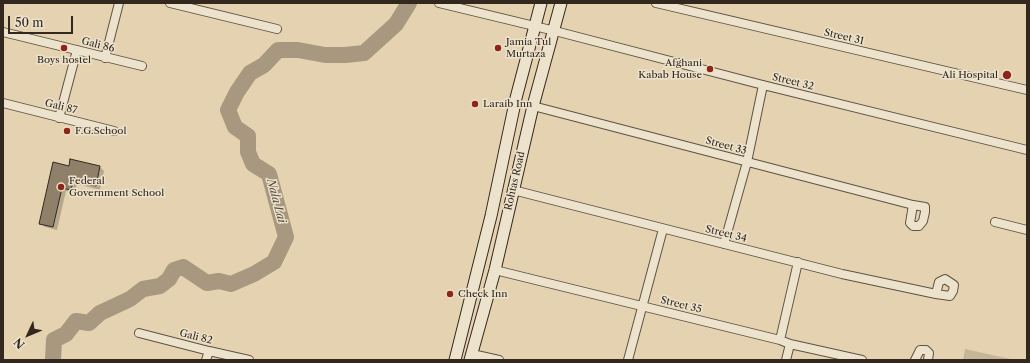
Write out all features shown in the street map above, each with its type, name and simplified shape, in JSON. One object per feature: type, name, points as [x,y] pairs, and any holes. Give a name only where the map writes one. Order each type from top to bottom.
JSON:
[{"type":"main road","name":"Rohtas Road","points":[[455,360],[491,216],[516,98],[541,3]]},
{"type":"main road","name":"Rohtas Road","points":[[471,357],[495,270],[533,106],[555,31],[561,3]]},
{"type":"street","points":[[105,58],[119,3]]},
{"type":"street","points":[[170,3],[277,29]]},
{"type":"street","name":"Street 31","points":[[656,3],[1027,90]]},
{"type":"street","name":"Street 32","points":[[441,4],[555,31],[1027,150]]},
{"type":"street","name":"Gali 86","points":[[3,32],[142,66]]},
{"type":"street","points":[[59,118],[77,50]]},
{"type":"street","points":[[724,244],[747,162],[763,84]]},
{"type":"street","name":"Gali 87","points":[[3,103],[59,118],[114,130]]},
{"type":"street","name":"Street 33","points":[[533,106],[913,205]]},
{"type":"street","name":"Street 34","points":[[513,190],[842,274],[936,294]]},
{"type":"street","points":[[995,222],[1027,230]]},
{"type":"street","points":[[628,360],[662,228]]},
{"type":"street","points":[[780,340],[798,262]]},
{"type":"street","name":"Street 35","points":[[495,270],[780,340],[790,344],[862,360]]},
{"type":"street","name":"Gali 82","points":[[139,333],[249,360]]},
{"type":"street","points":[[786,360],[790,344]]},
{"type":"street","points":[[915,360],[920,350],[926,350],[929,353],[928,360]]},
{"type":"street","points":[[206,360],[209,351]]},
{"type":"street","points":[[471,357],[499,360]]},
{"type":"shaded area","points":[[965,349],[1015,360],[963,360]]},
{"type":"building","name":"Federal Government School","points":[[70,159],[100,166],[96,186],[73,181],[71,190],[62,188],[53,227],[39,224],[53,162],[69,166]]},
{"type":"waterway","name":"Nala Lai","points":[[53,360],[54,340],[66,334],[76,321],[89,323],[100,313],[130,299],[143,289],[160,286],[169,279],[174,270],[183,267],[207,283],[219,281],[231,284],[254,274],[274,262],[286,237],[269,174],[253,164],[248,152],[248,136],[235,127],[228,110],[237,92],[250,73],[264,65],[278,50],[298,50],[325,55],[364,53],[396,24],[409,3]]},
{"type":"place","name":"Boys hostel","points":[[64,48]]},
{"type":"place","name":"Jamia Tul Murtaza","points":[[498,48]]},
{"type":"place","name":"Afghani Kabab House","points":[[710,69]]},
{"type":"place","name":"Ali Hospital","points":[[1007,75]]},
{"type":"place","name":"Laraib Inn","points":[[475,104]]},
{"type":"place","name":"F.G.School","points":[[67,131]]},
{"type":"place","name":"Federal Government School","points":[[61,187]]},
{"type":"place","name":"Check Inn","points":[[450,294]]}]
